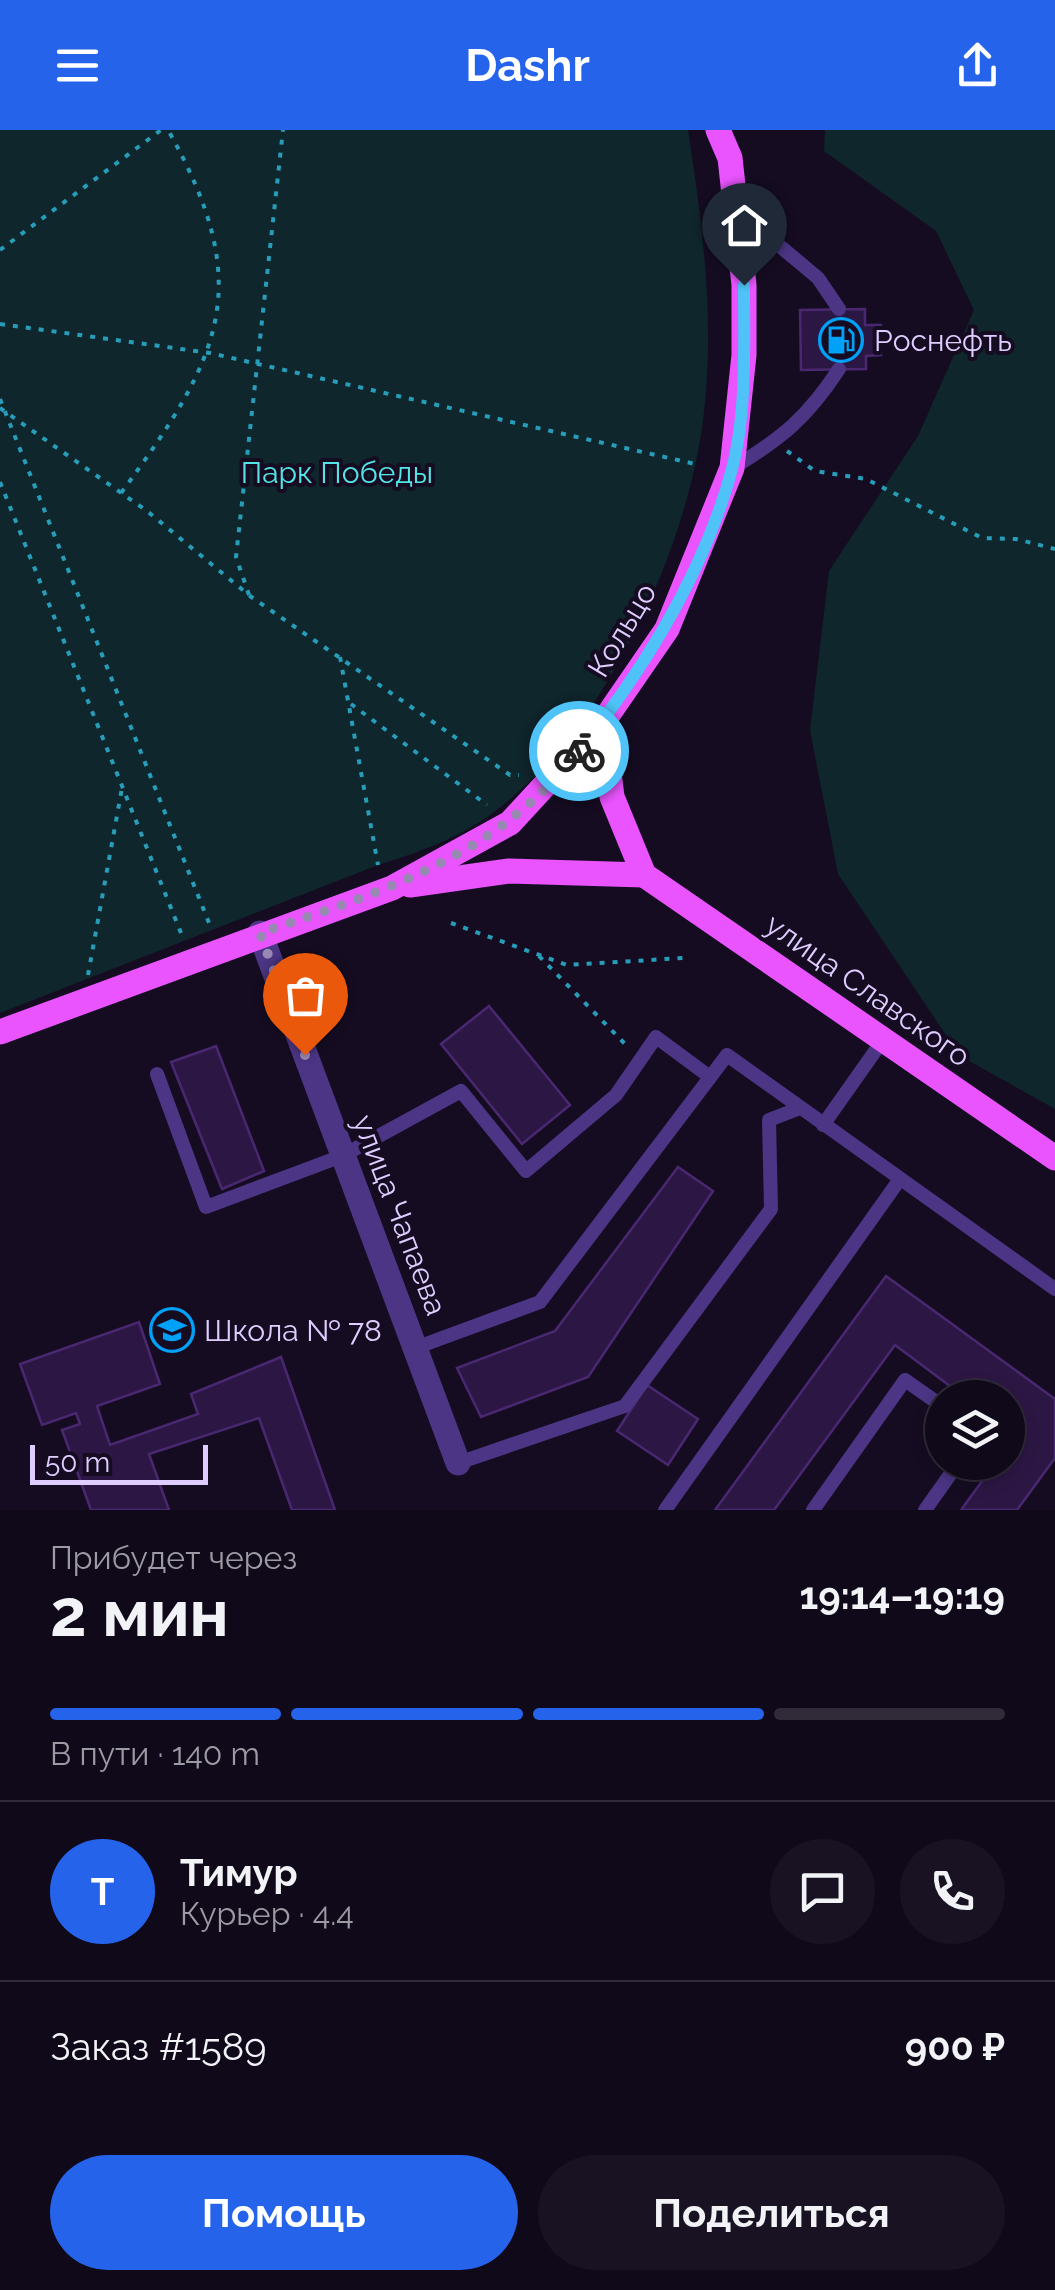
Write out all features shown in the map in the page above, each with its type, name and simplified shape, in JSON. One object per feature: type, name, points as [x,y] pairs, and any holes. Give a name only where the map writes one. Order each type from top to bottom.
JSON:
[{"type":"main road","name":"Кольцо","points":[[0,1032],[260,933],[392,888],[510,823],[603,722],[666,630],[732,468],[744,355],[739,212],[730,158],[718,130]]},
{"type":"main road","points":[[392,888],[509,871],[644,875],[612,797],[603,722]]},
{"type":"main road","name":"улица Славского","points":[[644,875],[1055,1158]]},
{"type":"street","name":"улица Чапаева","points":[[260,933],[458,1464]]},
{"type":"lane","points":[[739,212],[818,278],[839,309]]},
{"type":"lane","points":[[732,468],[776,442],[811,412],[839,369]]},
{"type":"lane","points":[[156,1074],[206,1206],[342,1156],[462,1091],[526,1171],[616,1095],[656,1037],[710,1078]]},
{"type":"lane","points":[[823,1125],[883,1040]]},
{"type":"lane","points":[[415,1348],[540,1302],[726,1055],[1055,1289]]},
{"type":"lane","points":[[458,1464],[624,1406],[771,1209],[769,1120],[800,1108]]},
{"type":"lane","points":[[668,1509],[900,1179]]},
{"type":"lane","points":[[813,1510],[905,1380],[925,1394]]},
{"type":"lane","points":[[925,1510],[946,1480]]},
{"type":"path","points":[[0,250],[160,130]]},
{"type":"path","points":[[121,493],[152,452],[210,353],[220,313],[219,266],[208,214],[168,130]]},
{"type":"path","points":[[250,596],[236,557],[283,130]]},
{"type":"path","points":[[0,324],[210,353],[695,464]]},
{"type":"path","points":[[0,399],[213,932]]},
{"type":"path","points":[[1,409],[121,493],[250,596],[510,775],[533,776]]},
{"type":"path","points":[[776,442],[815,471],[866,478],[982,538],[1016,540],[1055,549]]},
{"type":"path","points":[[0,482],[185,942]]},
{"type":"path","points":[[340,657],[378,866]]},
{"type":"path","points":[[350,704],[495,811]]},
{"type":"path","points":[[87,980],[122,785]]},
{"type":"path","points":[[451,923],[566,965],[683,958]]},
{"type":"path","points":[[536,954],[640,1060]]},
{"type":"green space","name":"Парк Победы","points":[[0,130],[688,130],[702,232],[708,333],[705,402],[697,456],[663,570],[607,682],[573,732],[535,776],[494,812],[439,843],[0,1013]]},
{"type":"green space","points":[[825,130],[1055,130],[1055,1109],[960,1056],[838,874],[810,730],[829,571],[918,436],[974,310],[936,231],[824,151]]},
{"type":"building","name":"Роснефть","points":[[865,309],[865,325],[881,325],[881,355],[866,356],[866,369],[801,370],[800,310]]},
{"type":"building","points":[[489,1006],[570,1105],[522,1144],[441,1044]]},
{"type":"building","points":[[216,1046],[264,1171],[222,1189],[171,1062]]},
{"type":"building","points":[[678,1167],[713,1191],[588,1377],[481,1417],[457,1368],[555,1331]]},
{"type":"building","points":[[886,1276],[1055,1399],[1055,1458],[1017,1510],[961,1510],[983,1480],[1025,1480],[1025,1380],[942,1380],[895,1345],[774,1510],[715,1510]]},
{"type":"building","points":[[139,1322],[160,1384],[97,1406],[110,1445],[198,1414],[191,1394],[281,1357],[335,1510],[292,1510],[259,1418],[149,1454],[169,1510],[91,1510],[62,1430],[80,1424],[76,1413],[42,1425],[20,1364]]},
{"type":"building","points":[[647,1385],[698,1419],[668,1465],[617,1431]]},
{"type":"way so far","points":[[305,1055],[260,933],[392,888],[475,845],[538,799],[579,751]]},
{"type":"place","name":"Роснефть","points":[[841,340]]},
{"type":"place","name":"Школа № 78","points":[[172,1330]]},
{"type":"route","points":[[579,751],[666,630],[732,468],[744,355],[744,285]]}]
